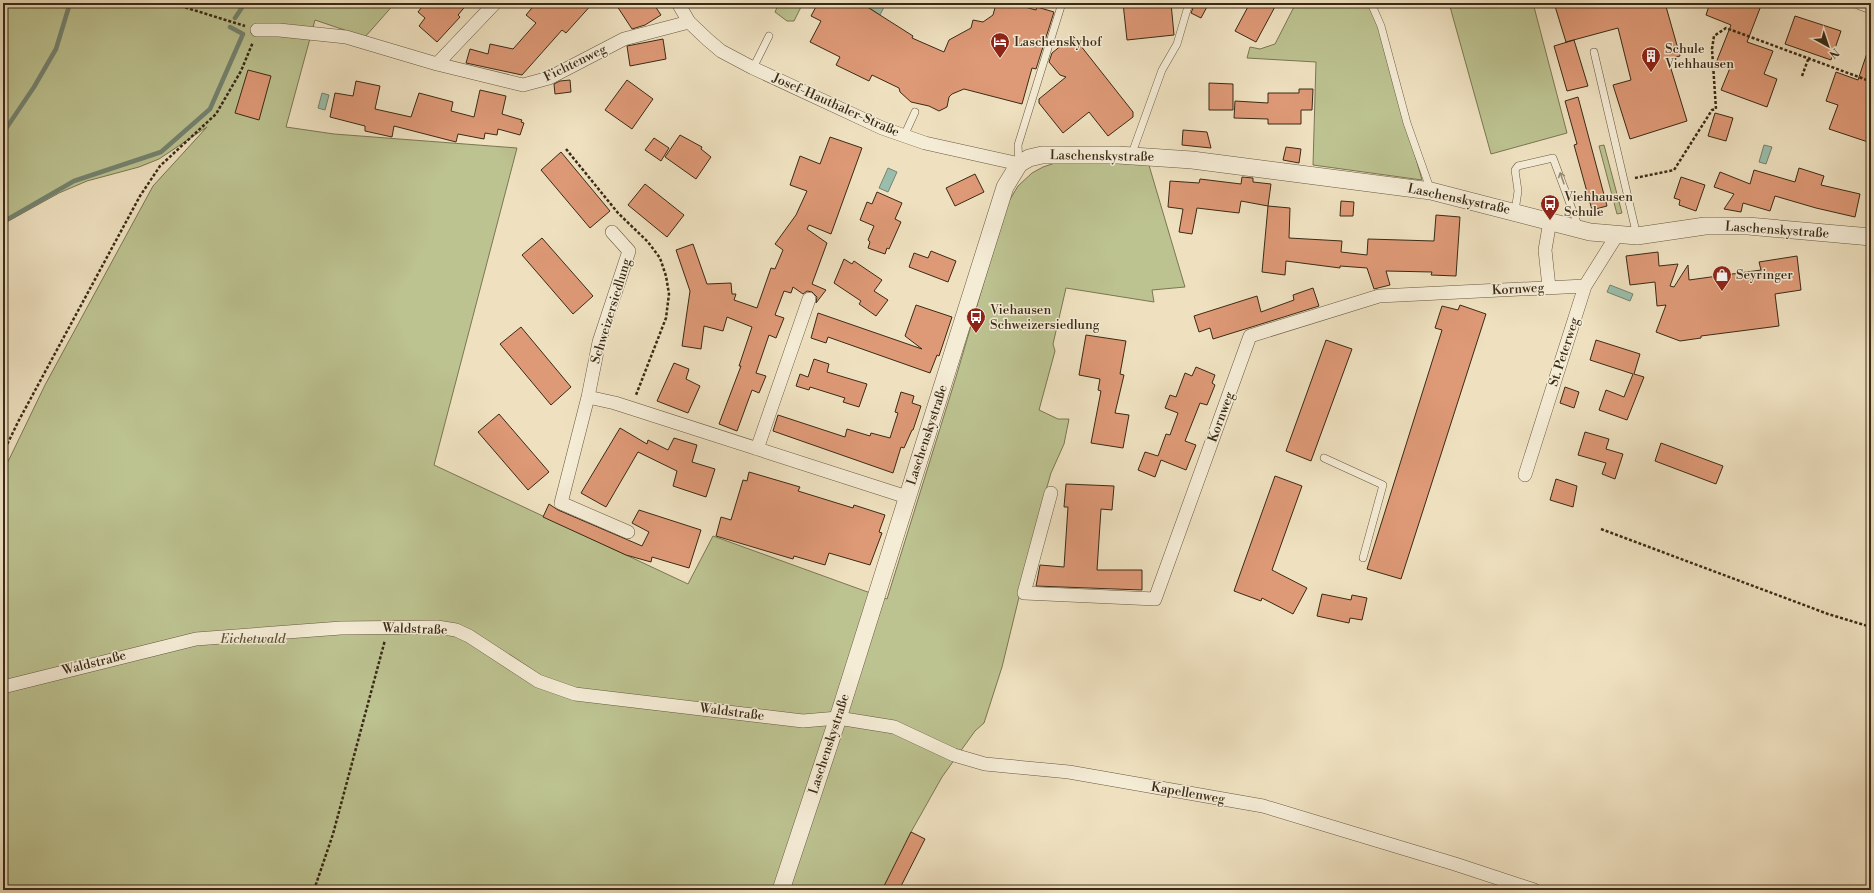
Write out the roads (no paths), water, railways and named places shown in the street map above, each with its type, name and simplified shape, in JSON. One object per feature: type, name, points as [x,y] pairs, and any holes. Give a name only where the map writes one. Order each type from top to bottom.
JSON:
[{"type":"street","points":[[437,64],[495,3]]},
{"type":"street","name":"Josef-Hauthaler-Straße","points":[[678,3],[689,22],[721,51],[753,68],[882,128],[904,136],[925,143],[1019,164]]},
{"type":"street","points":[[1860,3],[1871,7]]},
{"type":"street","name":"Fichtenweg","points":[[257,30],[279,30],[346,37],[437,64],[523,85],[549,78],[624,39],[689,22]]},
{"type":"street","name":"Laschenskystraße","points":[[781,890],[838,718],[1005,187],[1019,164],[1029,158],[1042,155],[1131,156],[1261,168],[1431,191],[1579,228],[1617,235],[1637,236],[1705,226],[1748,226],[1871,237]]},
{"type":"street","points":[[1549,287],[1545,250],[1550,221]]},
{"type":"street","name":"Schweizersiedlung","points":[[612,232],[629,251],[599,342],[588,397],[561,503],[628,532]]},
{"type":"street","name":"St. Peterweg","points":[[1525,475],[1586,286],[1617,235]]},
{"type":"street","name":"Kornweg","points":[[1051,493],[1024,593],[1155,599],[1250,336],[1379,296],[1586,286]]},
{"type":"street","points":[[757,449],[809,299]]},
{"type":"street","points":[[588,397],[907,497]]},
{"type":"street","name":"Waldstraße","points":[[3,687],[196,639],[341,628],[437,627],[456,630],[484,644],[538,681],[575,694],[803,721],[838,718]]},
{"type":"street","name":"Kapellenweg","points":[[838,718],[894,727],[954,755],[984,764],[1069,772],[1264,806],[1455,864],[1534,890]]},
{"type":"lane","points":[[1019,164],[1018,145],[1062,3]]},
{"type":"lane","points":[[1131,156],[1162,70],[1177,44],[1189,3]]},
{"type":"lane","points":[[1371,3],[1381,26],[1407,123],[1431,191]]},
{"type":"lane","points":[[753,68],[769,36]]},
{"type":"lane","points":[[1594,52],[1637,236]]},
{"type":"lane","points":[[904,136],[915,112]]},
{"type":"lane","points":[[1514,211],[1518,191],[1515,170],[1518,166],[1553,158],[1579,228]]},
{"type":"lane","points":[[1324,458],[1383,485],[1363,558]]},
{"type":"waterway","points":[[3,133],[34,87],[56,49],[70,3]]},
{"type":"waterway","points":[[235,18],[245,3]]},
{"type":"waterway","points":[[3,222],[74,181],[161,152],[210,109],[243,34],[230,27]]},
{"type":"place","name":"Laschenskyhof","points":[[1000,59]]},
{"type":"place","name":"Schule Viehhausen","points":[[1651,73]]},
{"type":"place","name":"Viehhausen Schule","points":[[1550,221]]},
{"type":"place","name":"Seyringer","points":[[1722,292]]},
{"type":"place","name":"Viehausen Schweizersiedlung","points":[[976,334]]},
{"type":"park label","name":"Eichetwald","points":[[253,639]]}]
